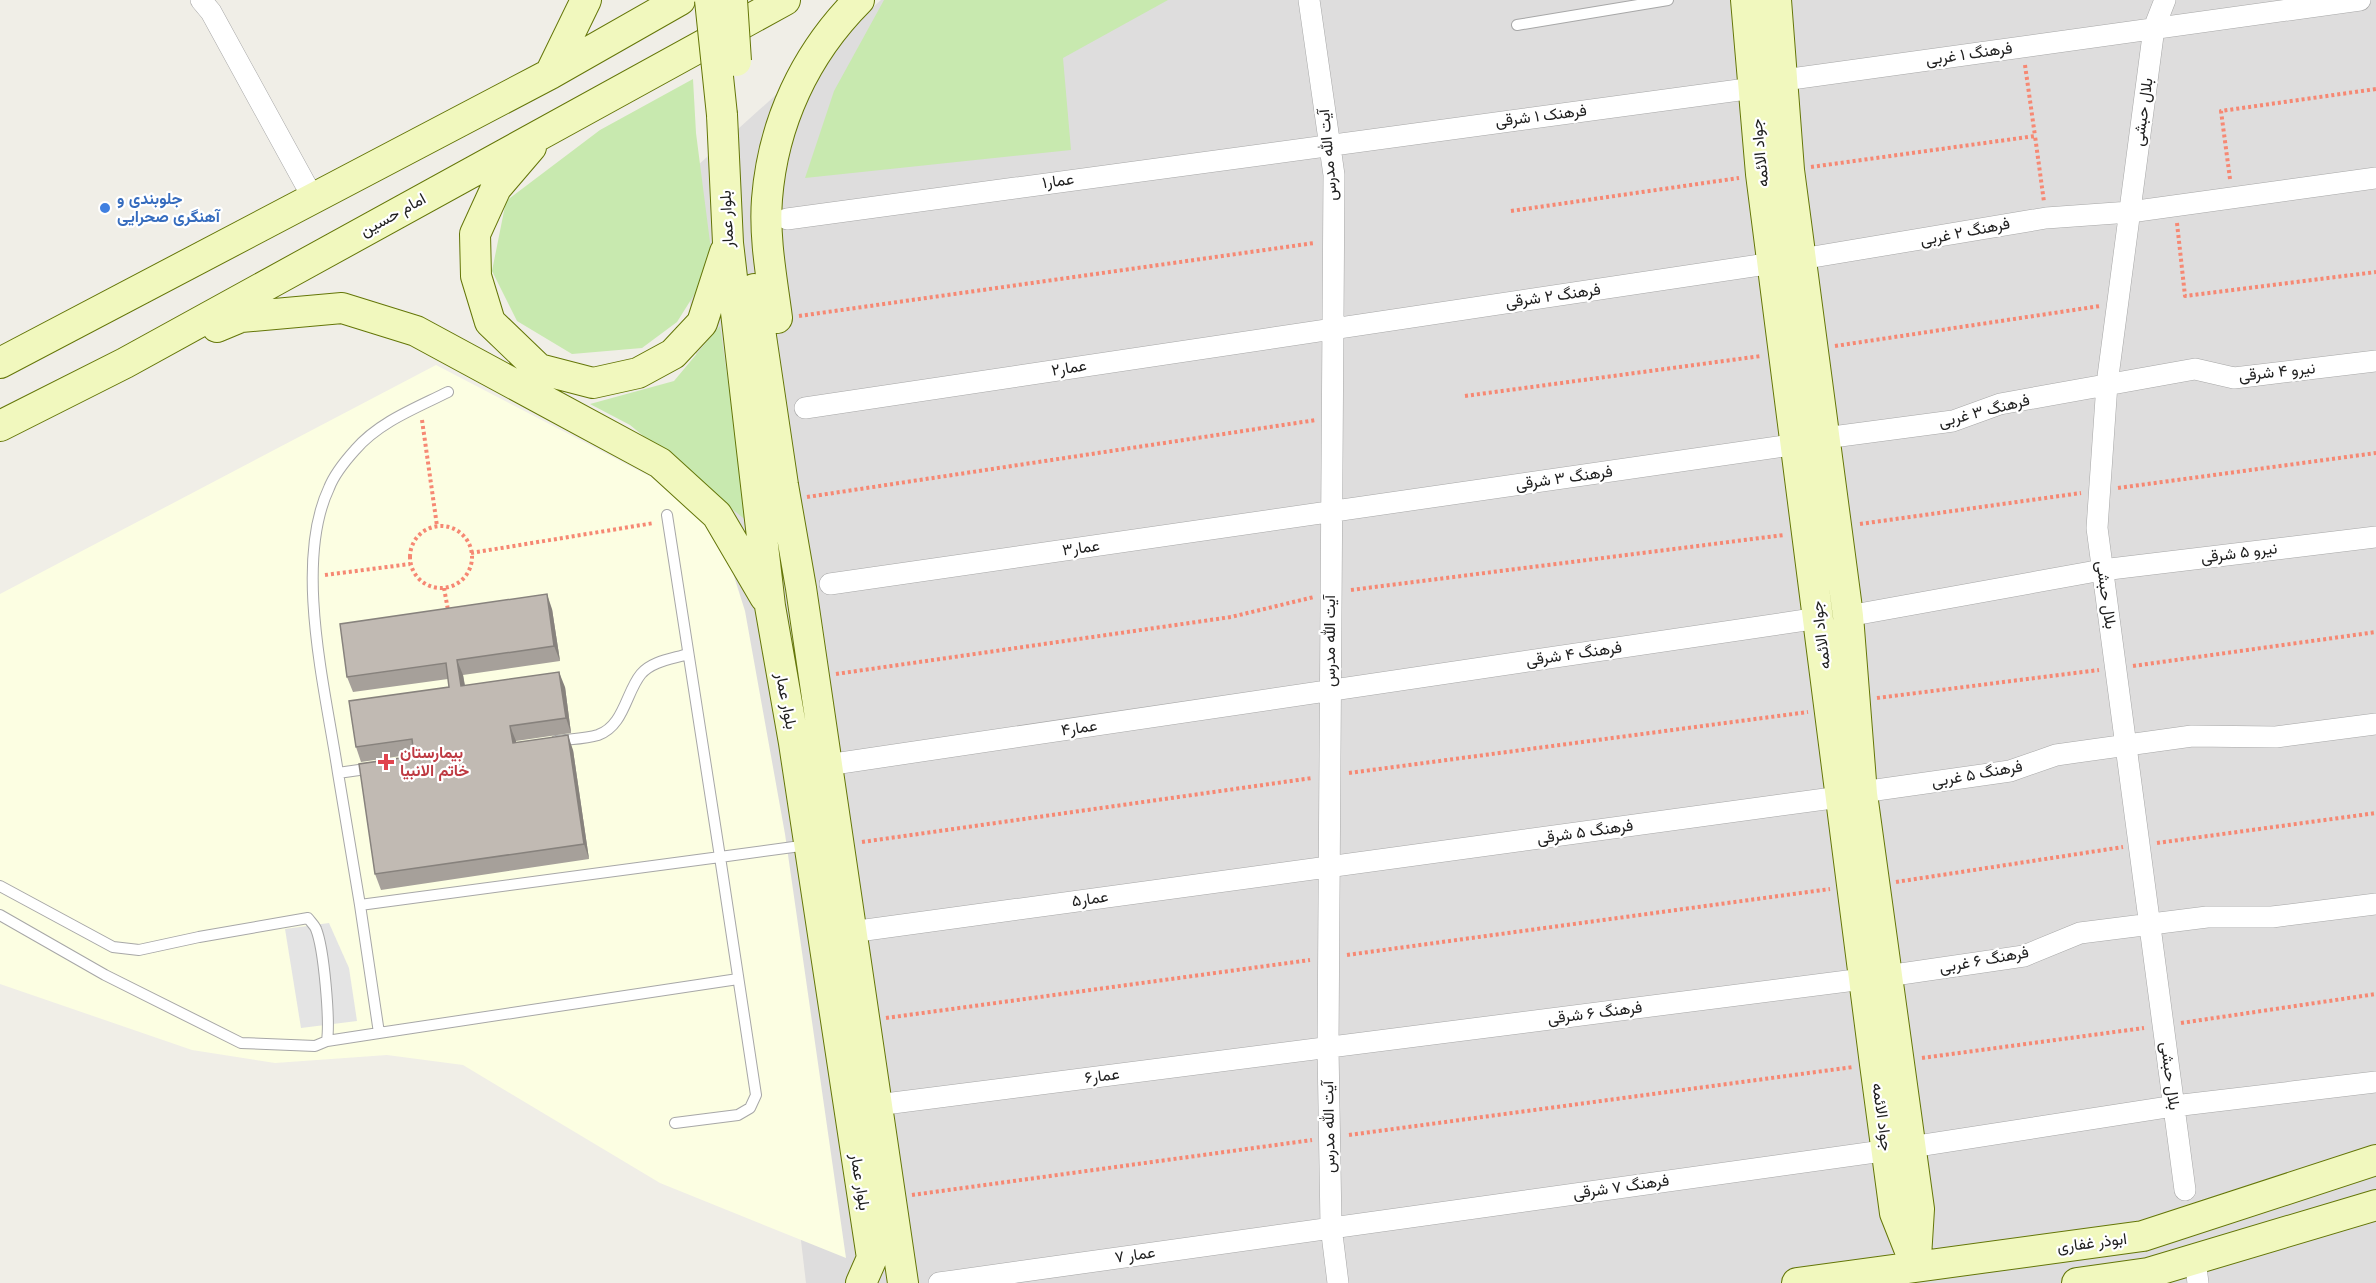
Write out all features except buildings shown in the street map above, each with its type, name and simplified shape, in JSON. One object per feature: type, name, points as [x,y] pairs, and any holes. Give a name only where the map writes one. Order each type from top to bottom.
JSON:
[{"type":"main road","points":[[550,74],[586,0]]},
{"type":"main road","points":[[0,363],[550,74],[680,0]]},
{"type":"main road","points":[[710,0],[730,115]]},
{"type":"main road","points":[[730,115],[732,0]]},
{"type":"main road","name":"امام حسین","points":[[0,426],[125,363],[785,0]]},
{"type":"main road","points":[[784,493],[789,414],[768,255],[767,199],[788,102],[807,64],[842,17],[859,0]]},
{"type":"main road","name":"جواد الائمه","points":[[1746,0],[1754,88],[1775,172],[1811,441],[1848,616],[1855,701],[1851,795],[1851,886],[1875,978]]},
{"type":"main road","name":"جواد الائمه","points":[[1775,172],[1784,80],[1776,0]]},
{"type":"main road","name":"بلوار عمار","points":[[730,115],[728,243],[770,606],[794,743],[872,1258],[861,1283]]},
{"type":"main road","name":"بلوار عمار","points":[[730,115],[784,493],[827,765],[903,1283]]},
{"type":"main road","points":[[544,132],[496,188],[475,234],[476,276],[490,322],[538,369],[593,384],[638,373],[673,354],[702,323],[728,243]]},
{"type":"main road","points":[[125,363],[242,317],[342,308],[416,331],[660,463],[717,515],[770,606]]},
{"type":"main road","name":"جواد الائمه","points":[[1811,441],[1819,618],[1851,795],[1898,1149],[1919,1209],[1917,1274]]},
{"type":"main road","points":[[808,844],[838,840]]},
{"type":"main road","name":"ابوذر غفاری","points":[[1797,1283],[1917,1274],[2143,1236],[2376,1160]]},
{"type":"main road","points":[[2077,1283],[2148,1273],[2197,1271],[2376,1204]]},
{"type":"street","points":[[201,0],[210,12],[313,198]]},
{"type":"street","name":"آیت الله مدرس","points":[[1309,0],[1334,175],[1328,1047],[1331,1226],[1338,1283]]},
{"type":"street","name":"بلال حبشی","points":[[2164,0],[2154,28],[2107,384],[2097,528],[2185,1190]]},
{"type":"street","name":"فرهنگ ۱ غربی","points":[[1784,80],[2360,0]]},
{"type":"street","name":"فرهنک ۱ شرقی","points":[[1329,144],[1754,88]]},
{"type":"street","name":"عمار۱","points":[[787,219],[1329,144]]},
{"type":"street","name":"فرهنگ ۲ غربی","points":[[1787,261],[2046,218],[2130,212],[2376,178]]},
{"type":"street","name":"فرهنگ ۲ شرقی","points":[[1332,328],[1787,261]]},
{"type":"street","name":"عمار۲","points":[[805,408],[1332,328]]},
{"type":"street","name":"نیرو ۴ شرقی","points":[[2107,384],[2195,369],[2234,378],[2376,361]]},
{"type":"street","name":"فرهنگ ۳ غربی","points":[[1811,441],[1953,421],[2000,404],[2107,384]]},
{"type":"street","name":"فرهنگ ۳ شرقی","points":[[1331,512],[1811,441]]},
{"type":"street","name":"عمار۳","points":[[830,584],[1331,512]]},
{"type":"street","name":"نیرو ۵ شرقی","points":[[1848,616],[2102,570],[2376,537]]},
{"type":"street","name":"فرهنگ ۴ شرقی","points":[[1330,690],[1819,618]]},
{"type":"street","name":"عمار۴","points":[[827,765],[1330,690]]},
{"type":"street","name":"فرهنگ ۵ غربی","points":[[1851,795],[2010,771],[2056,755],[2192,736],[2276,737],[2376,724]]},
{"type":"street","name":"فرهنگ ۵ شرقی","points":[[1329,867],[1851,795]]},
{"type":"street","name":"عمار۵","points":[[851,932],[1329,867]]},
{"type":"street","name":"فرهنگ ۶ غربی","points":[[1875,978],[2024,956],[2080,933],[2207,917],[2272,917],[2376,904]]},
{"type":"street","name":"فرهنگ ۶ شرقی","points":[[1328,1047],[1875,978]]},
{"type":"street","name":"عمار۶","points":[[877,1105],[1328,1047]]},
{"type":"street","name":"فرهنگ ۷ شرقی","points":[[1331,1226],[1898,1149],[2174,1106],[2376,1082]]},
{"type":"street","name":"عمار ۷","points":[[939,1283],[1331,1226]]},
{"type":"lane","points":[[1517,25],[1668,0]]},
{"type":"lane","points":[[379,1033],[313,603],[316,534],[329,487],[356,449],[386,424],[448,392]]},
{"type":"lane","points":[[667,518],[756,1095],[750,1108],[738,1115],[675,1123]]},
{"type":"lane","points":[[540,744],[599,735],[611,726],[628,703],[641,675],[655,664],[688,654]]},
{"type":"lane","points":[[338,773],[384,766]]},
{"type":"lane","points":[[360,905],[808,844]]},
{"type":"lane","points":[[0,886],[113,947],[140,950],[308,918],[316,929],[328,1008],[327,1041]]},
{"type":"lane","points":[[0,915],[105,975],[241,1043],[315,1046],[327,1041],[738,979]]},
{"type":"path","points":[[2022,46],[2046,218]]},
{"type":"path","points":[[2232,198],[2221,111],[2376,89]]},
{"type":"path","points":[[1511,211],[2035,136]]},
{"type":"path","points":[[2175,206],[2185,296],[2376,272]]},
{"type":"path","points":[[777,319],[1333,241]]},
{"type":"path","points":[[1465,396],[1799,351],[2118,303]]},
{"type":"path","points":[[420,406],[437,526]]},
{"type":"path","points":[[784,493],[1332,418]]},
{"type":"path","points":[[471,553],[667,518]]},
{"type":"path","points":[[445,525],[459,531],[469,542],[471,553],[469,571],[459,583],[444,588],[429,585],[417,577],[410,564],[411,549],[418,536],[430,527],[445,525]]},
{"type":"path","points":[[314,576],[410,564]]},
{"type":"path","points":[[444,588],[449,615]]},
{"type":"path","points":[[1855,701],[2376,632]]},
{"type":"path","points":[[864,1021],[1851,886]]},
{"type":"path","points":[[890,1197],[2163,1025],[2376,994]]},
{"type":"shaded area","points":[[881,0],[2376,0],[2376,1283],[806,1283],[676,185]]},
{"type":"shaded area","name":"بیمارستان خاتم الانبیا","points":[[436,365],[651,477],[702,521],[733,573],[745,611],[785,834],[846,1258],[660,1183],[463,1065],[387,1055],[275,1063],[192,1050],[0,984],[0,594]]},
{"type":"shaded area","points":[[329,923],[349,968],[357,1021],[301,1028],[285,929]]},
{"type":"green space","points":[[884,0],[1168,0],[1063,58],[1071,150],[805,178],[834,91]]},
{"type":"green space","points":[[693,79],[696,133],[711,250],[709,271],[677,322],[642,348],[572,354],[517,321],[492,271],[506,201],[600,130]]},
{"type":"green space","points":[[720,326],[748,522],[630,425],[590,404],[674,381]]},
{"type":"place","name":"جلوبندی و آهنگری صحرایی","points":[[105,208]]},
{"type":"place","name":"بیمارستان خاتم الانبیا","points":[[386,762]]}]
